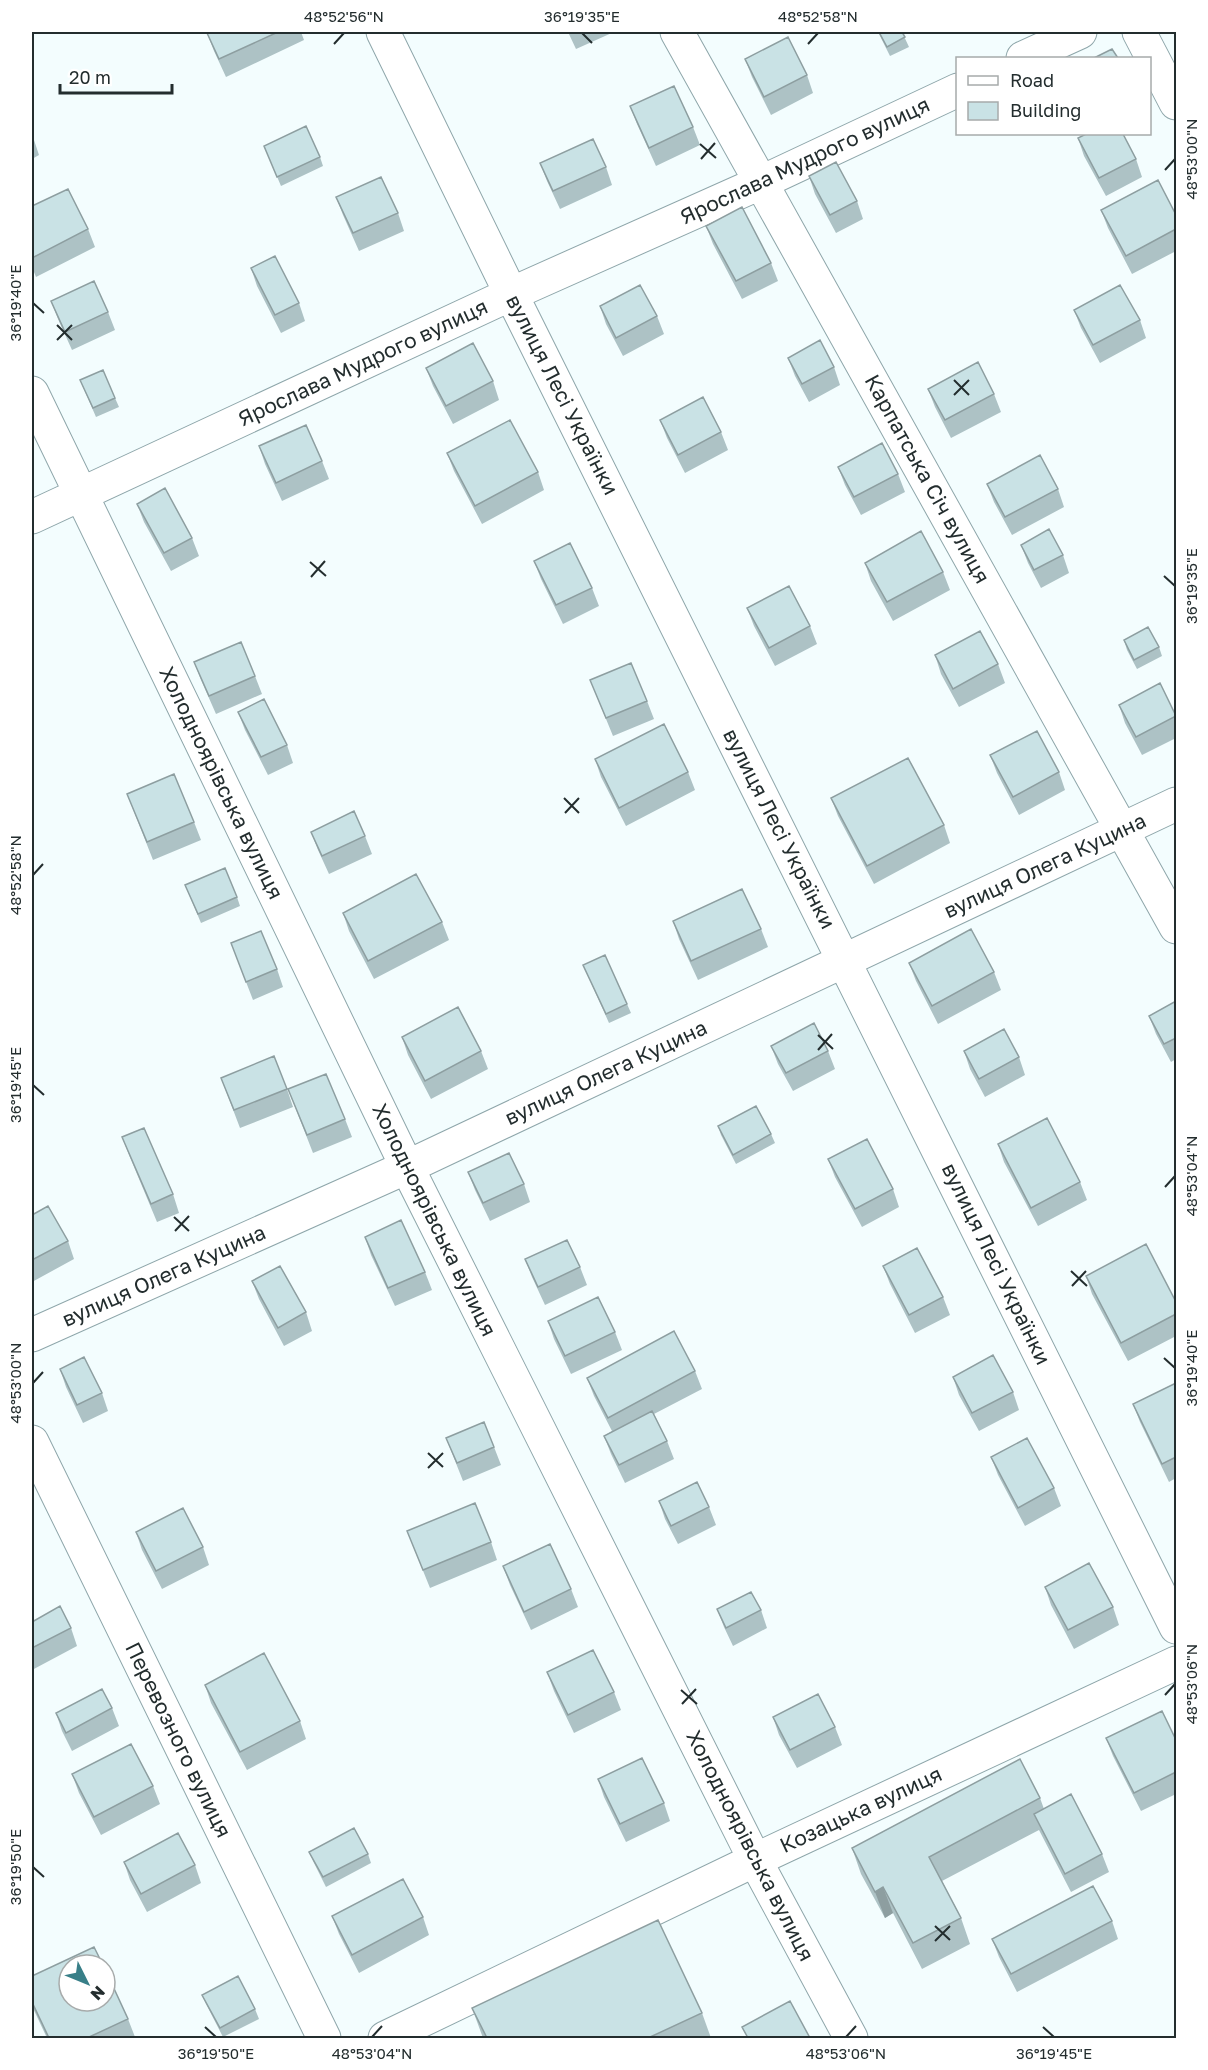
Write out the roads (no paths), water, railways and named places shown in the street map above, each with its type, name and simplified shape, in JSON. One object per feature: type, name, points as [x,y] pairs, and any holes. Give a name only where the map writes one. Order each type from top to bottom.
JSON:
[{"type":"street","name":"вулиця Лесі Українки","points":[[383,32],[1176,1627]]},
{"type":"street","name":"Карпатська Січ вулиця","points":[[676,32],[762,182],[1176,927]]},
{"type":"street","points":[[1025,57],[1080,32]]},
{"type":"street","points":[[1139,32],[1176,103]]},
{"type":"street","name":"Ярослава Мудрого вулиця","points":[[32,517],[956,90]]},
{"type":"street","name":"Холодноярівська вулиця","points":[[32,393],[406,1167],[755,1860],[851,2038]]},
{"type":"street","name":"вулиця Олега Куцина","points":[[32,1335],[406,1167],[1176,804]]},
{"type":"street","name":"Перевозного вулиця","points":[[32,1442],[324,2038]]},
{"type":"street","name":"Козацька вулиця","points":[[385,2038],[755,1860],[1176,1663]]}]
